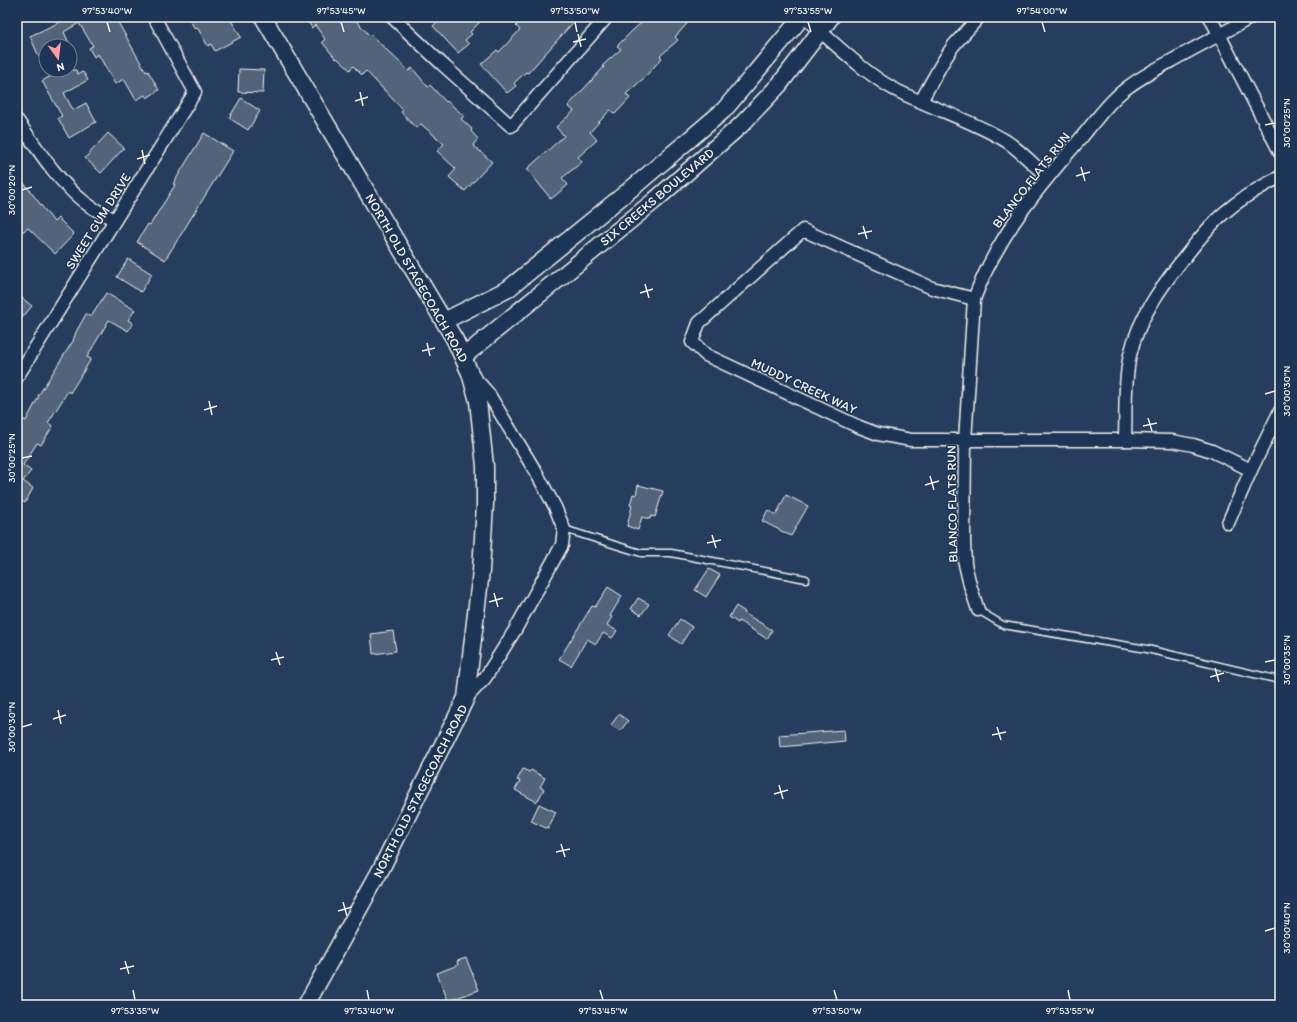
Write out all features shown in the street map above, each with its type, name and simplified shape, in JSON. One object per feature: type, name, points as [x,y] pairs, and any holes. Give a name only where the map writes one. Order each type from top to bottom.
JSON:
[{"type":"street","name":"SWEET GUM DRIVE","points":[[17,377],[22,356],[115,220],[195,92],[154,17]]},
{"type":"street","name":"NORTH OLD STAGECOACH ROAD","points":[[264,17],[455,340],[470,373],[478,400],[485,466],[481,571],[466,698],[381,869],[306,1005]]},
{"type":"street","points":[[400,19],[442,64],[511,126],[607,17]]},
{"type":"street","points":[[803,17],[876,77],[892,88],[983,128],[1007,142],[1047,177]]},
{"type":"street","name":"SIX CREEKS BOULEVARD","points":[[444,320],[508,289],[649,174],[724,110],[803,17]]},
{"type":"street","name":"SIX CREEKS BOULEVARD","points":[[463,357],[654,201],[741,125],[779,85],[831,17]]},
{"type":"street","points":[[920,101],[953,46],[978,17]]},
{"type":"street","points":[[1210,17],[1280,152]]},
{"type":"street","name":"BLANCO FLATS RUN","points":[[978,610],[970,585],[966,564],[965,441],[974,299],[982,278],[1004,235],[1047,177],[1126,88],[1143,76],[1252,17]]},
{"type":"street","points":[[17,120],[58,177],[84,202],[115,220]]},
{"type":"street","points":[[1125,440],[1126,374],[1139,328],[1151,303],[1166,280],[1208,228],[1225,212],[1241,200],[1280,177]]},
{"type":"street","name":"MUDDY CREEK WAY","points":[[974,299],[932,288],[803,230],[699,323],[692,342],[706,355],[857,426],[878,434],[911,440],[1125,440],[1172,442],[1192,445],[1212,451],[1252,470]]},
{"type":"street","points":[[466,698],[485,678],[515,630],[562,545],[564,529],[555,507],[537,474],[488,393],[470,373]]},
{"type":"street","points":[[1228,523],[1280,411]]},
{"type":"lane","points":[[564,529],[641,553],[670,552],[806,579]]},
{"type":"lane","points":[[978,610],[1003,626],[1147,649],[1280,680]]},
{"type":"building","points":[[71,17],[115,17],[146,72],[148,71],[159,90],[147,98],[145,95],[136,100],[124,79],[115,84],[98,54],[94,57],[89,48],[93,46],[79,23],[64,32],[67,38],[38,38],[38,55],[30,36]]},
{"type":"building","points":[[188,17],[229,17],[241,37],[215,51],[211,44],[208,46],[197,27],[195,29]]},
{"type":"building","points":[[305,17],[353,17],[369,35],[370,34],[409,71],[412,68],[428,87],[430,85],[446,102],[447,101],[464,116],[461,119],[472,129],[471,131],[478,139],[473,145],[492,162],[465,191],[449,177],[456,169],[437,151],[444,144],[421,124],[416,128],[401,112],[403,110],[366,71],[362,75],[353,66],[350,70],[337,58],[336,59],[322,42],[325,39],[315,25],[312,28]]},
{"type":"building","points":[[442,17],[485,17],[470,32],[472,34],[465,40],[469,44],[458,53],[433,26]]},
{"type":"building","points":[[524,17],[578,17],[528,73],[526,72],[514,83],[516,86],[507,93],[481,64],[497,50],[499,52],[520,30],[516,26]]},
{"type":"building","points":[[648,17],[693,17],[675,37],[678,40],[660,56],[662,58],[644,78],[626,94],[630,98],[615,114],[610,110],[590,132],[597,140],[578,157],[582,162],[562,178],[568,185],[551,199],[527,169],[564,136],[556,127],[574,111],[568,106],[604,67],[602,66],[621,49],[617,46]]},
{"type":"building","points":[[239,69],[264,70],[263,93],[238,92]]},
{"type":"building","points":[[83,72],[88,80],[64,93],[73,110],[86,103],[96,122],[69,138],[58,118],[62,116],[42,81],[47,78],[78,78],[78,74]]},
{"type":"building","points":[[241,98],[260,111],[248,130],[229,118]]},
{"type":"building","points":[[108,133],[124,148],[101,173],[85,158]]},
{"type":"building","points":[[204,133],[233,151],[165,260],[137,242],[148,224],[150,225],[175,185],[173,184]]},
{"type":"building","points":[[17,174],[54,222],[58,218],[74,234],[55,254],[28,228],[22,232],[17,225],[21,222],[17,216]]},
{"type":"building","points":[[128,259],[152,274],[141,292],[117,277]]},
{"type":"building","points":[[106,293],[135,310],[128,320],[133,323],[128,331],[109,320],[87,357],[91,359],[70,393],[68,391],[48,423],[53,426],[41,445],[37,443],[23,465],[31,471],[23,481],[33,488],[25,503],[17,498],[17,428],[23,419],[26,421],[38,396],[73,341],[76,332],[86,314],[91,317]]},
{"type":"building","points":[[17,294],[32,306],[17,324]]},
{"type":"building","points":[[638,485],[663,491],[655,517],[651,516],[650,519],[642,517],[638,530],[627,526],[632,506],[630,505],[633,494],[636,495]]},
{"type":"building","points":[[786,495],[808,506],[791,536],[762,521],[768,510],[776,515]]},
{"type":"building","points":[[709,569],[720,575],[706,597],[695,590]]},
{"type":"building","points":[[608,587],[622,596],[610,616],[612,617],[607,625],[617,631],[612,638],[603,633],[596,644],[587,639],[571,666],[559,659],[592,606],[595,607]]},
{"type":"building","points":[[638,598],[649,604],[641,615],[631,609]]},
{"type":"building","points":[[736,606],[745,612],[744,613],[772,630],[767,639],[739,621],[738,623],[729,617]]},
{"type":"building","points":[[680,619],[692,627],[681,644],[669,635]]},
{"type":"building","points":[[393,631],[396,651],[373,654],[371,634]]},
{"type":"building","points":[[619,714],[628,721],[620,731],[611,725]]},
{"type":"building","points":[[844,730],[845,741],[780,747],[779,735]]},
{"type":"building","points":[[523,769],[529,772],[531,770],[545,778],[540,787],[544,789],[537,802],[515,790],[520,781],[517,780]]},
{"type":"building","points":[[539,804],[556,812],[548,829],[531,821]]},
{"type":"building","points":[[466,958],[479,990],[448,1001],[437,973],[458,965],[457,961]]}]
